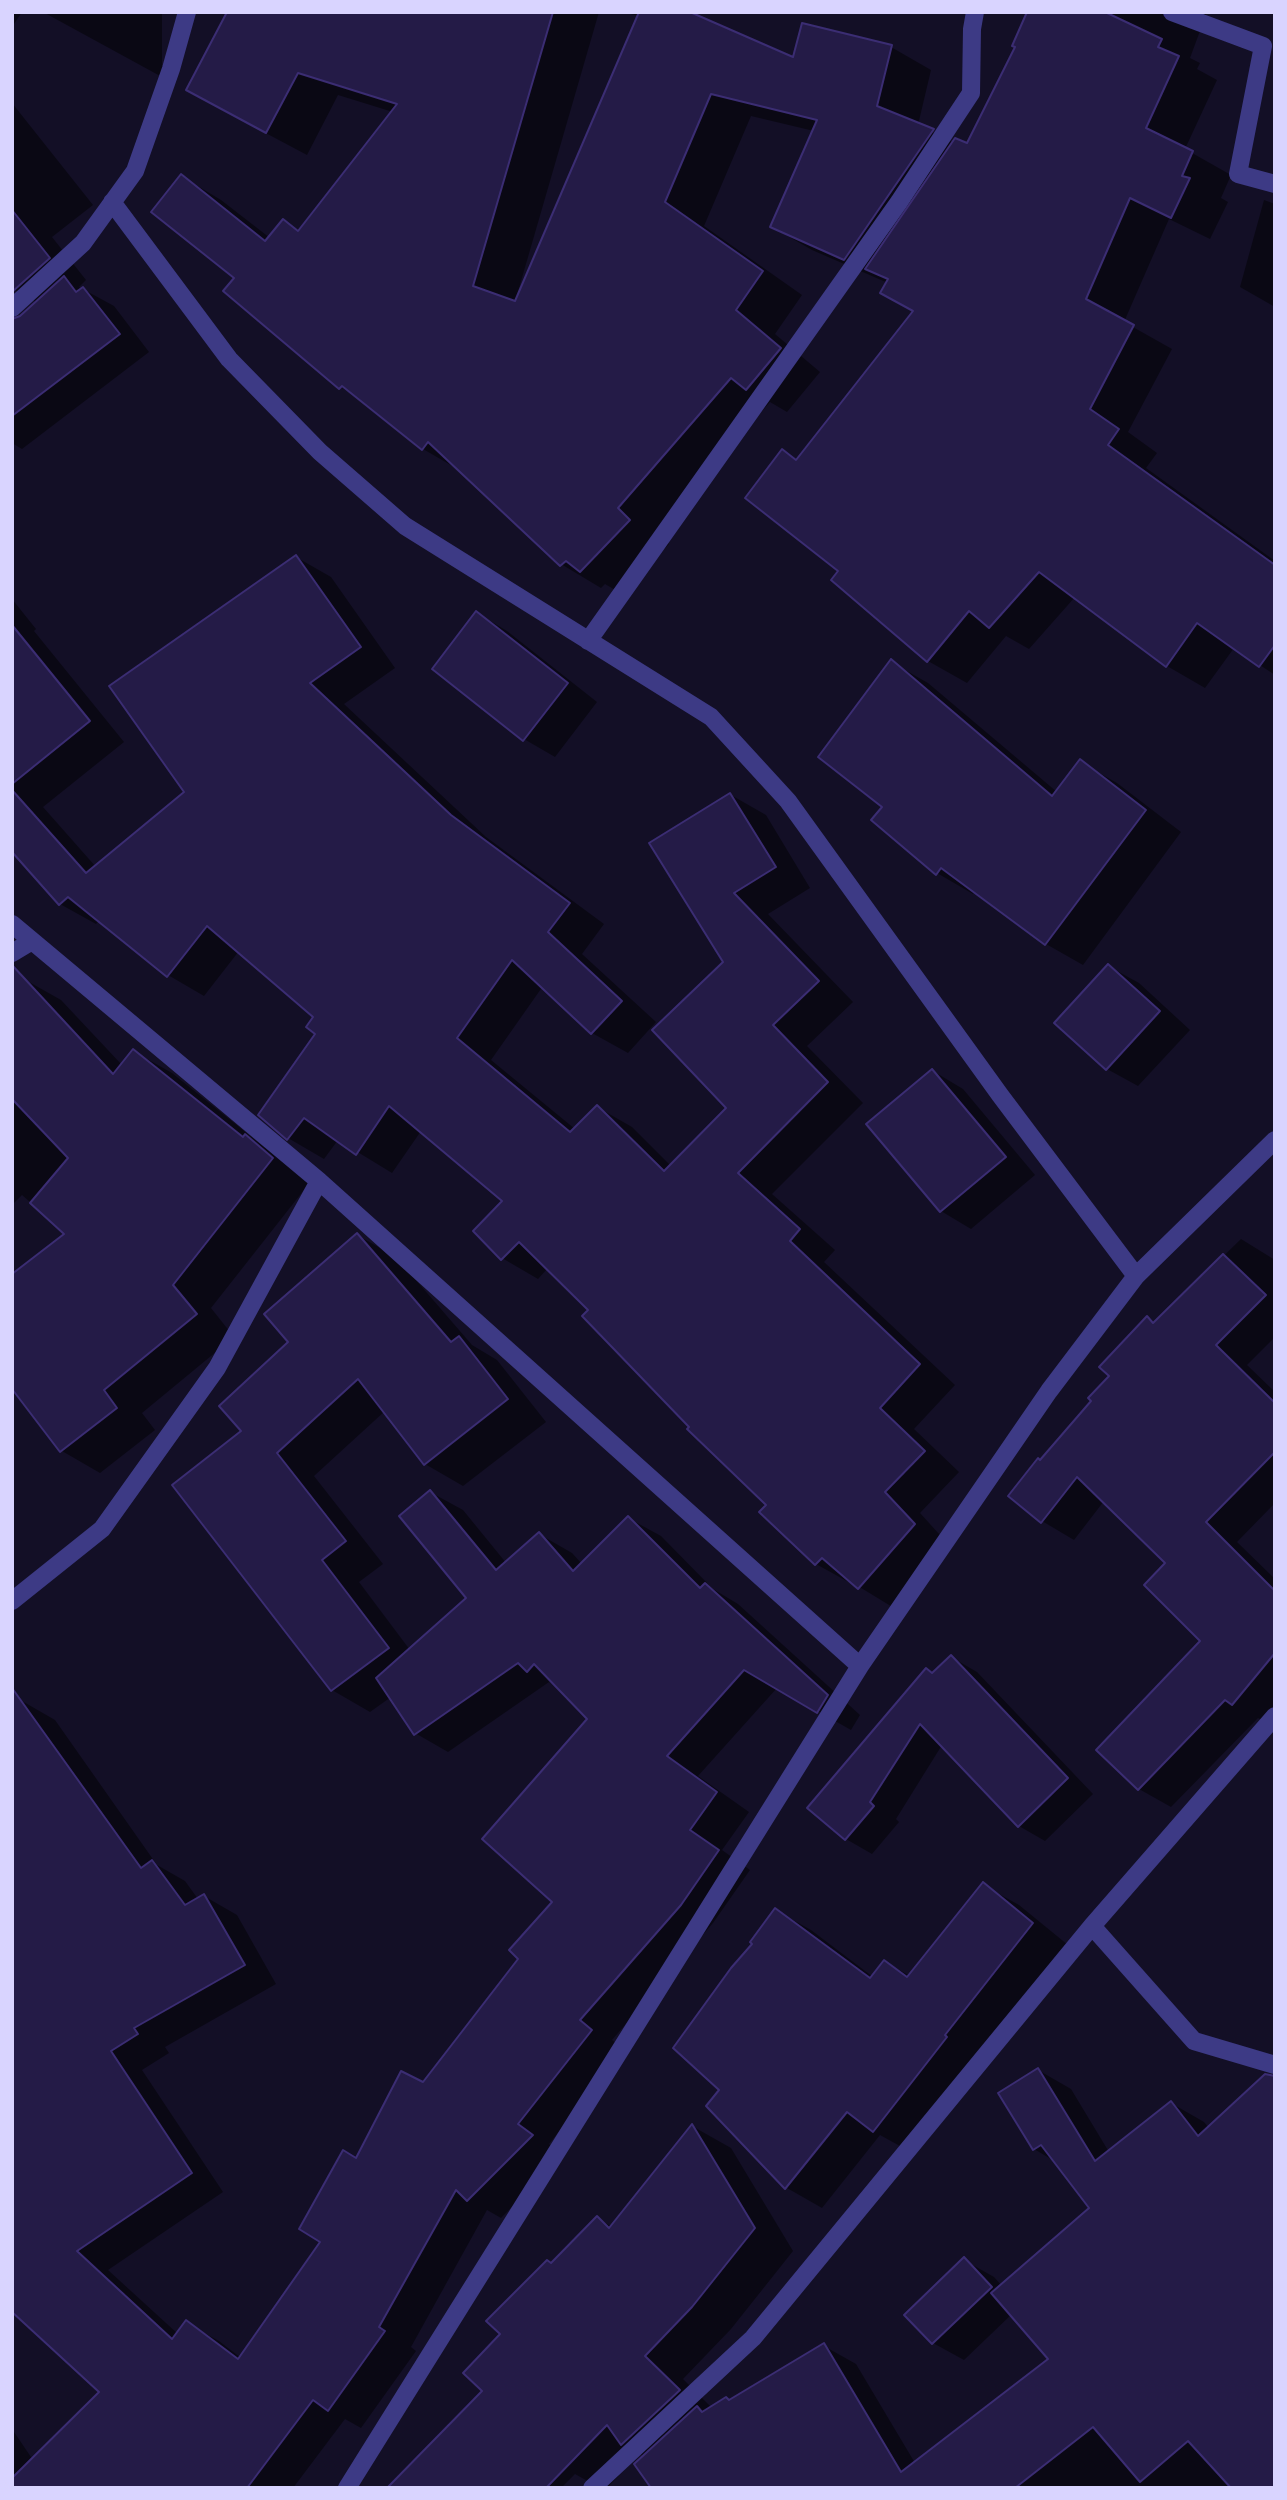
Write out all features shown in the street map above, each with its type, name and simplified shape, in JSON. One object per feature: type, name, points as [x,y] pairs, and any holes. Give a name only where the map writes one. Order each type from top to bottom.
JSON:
[{"type":"street","points":[[12,307],[83,243],[135,171],[171,69],[187,12]]},
{"type":"street","points":[[588,641],[899,202],[971,93],[972,29],[975,12]]},
{"type":"street","points":[[1172,12],[1262,46],[1238,174],[1275,184]]},
{"type":"street","points":[[112,202],[229,359],[320,452],[405,526],[712,717],[788,801],[1000,1095],[1136,1276]]},
{"type":"street","points":[[12,924],[319,1181],[860,1665]]},
{"type":"street","points":[[12,953],[32,941]]},
{"type":"street","points":[[347,2488],[860,1665],[1049,1391],[1136,1276],[1275,1140]]},
{"type":"street","points":[[12,1601],[102,1529],[217,1368],[319,1181]]},
{"type":"street","points":[[592,2488],[753,2338],[1092,1926],[1275,1716]]},
{"type":"street","points":[[1092,1926],[1194,2041],[1275,2065]]},
{"type":"building","points":[[227,12],[553,12],[473,286],[515,301],[639,12],[690,12],[793,57],[802,23],[892,45],[877,106],[934,129],[844,260],[770,227],[817,120],[711,94],[665,202],[763,271],[736,310],[781,348],[746,390],[731,378],[618,508],[630,520],[580,572],[566,561],[560,566],[428,442],[422,450],[342,386],[339,389],[223,291],[234,278],[151,212],[181,174],[265,241],[283,219],[298,231],[397,104],[298,73],[266,133],[186,90]]},
{"type":"building","points":[[1027,12],[1105,12],[1162,39],[1158,47],[1179,56],[1146,128],[1193,151],[1182,176],[1190,178],[1171,218],[1130,198],[1086,299],[1134,325],[1090,409],[1119,429],[1108,445],[1275,565],[1275,645],[1259,667],[1197,623],[1166,667],[1039,572],[989,628],[969,611],[927,662],[831,580],[838,571],[745,498],[782,449],[796,460],[913,311],[880,293],[888,279],[865,269],[955,138],[967,143],[1015,47],[1012,46]]},
{"type":"building","points":[[12,210],[50,258],[12,292]]},
{"type":"building","points":[[64,276],[76,292],[83,287],[120,334],[12,416],[12,319],[20,316]]},
{"type":"building","points":[[296,555],[361,647],[310,683],[451,815],[570,903],[548,932],[622,1001],[591,1034],[512,960],[457,1038],[570,1132],[597,1105],[664,1171],[726,1108],[652,1030],[723,962],[649,843],[730,793],[776,867],[734,893],[819,981],[773,1025],[828,1082],[738,1173],[800,1229],[790,1241],[920,1364],[880,1408],[925,1451],[885,1492],[915,1524],[858,1589],[822,1558],[815,1565],[759,1512],[766,1505],[687,1429],[689,1427],[582,1316],[588,1310],[519,1242],[501,1260],[473,1231],[502,1201],[389,1106],[356,1155],[304,1118],[287,1140],[258,1115],[315,1034],[306,1027],[313,1017],[207,926],[167,977],[68,897],[59,905],[12,852],[12,790],[86,873],[184,792],[109,686]]},
{"type":"building","points":[[476,611],[568,683],[523,741],[432,669]]},
{"type":"building","points":[[12,625],[90,721],[12,784]]},
{"type":"building","points":[[891,659],[1052,796],[1080,759],[1146,810],[1045,945],[941,868],[936,875],[871,820],[882,807],[818,757]]},
{"type":"building","points":[[1108,964],[1160,1011],[1106,1070],[1054,1023]]},
{"type":"building","points":[[12,965],[113,1074],[133,1049],[273,1158],[173,1285],[197,1314],[104,1390],[117,1408],[60,1452],[12,1389],[12,1274],[64,1234],[30,1203],[68,1158],[12,1099]]},
{"type":"building","points":[[932,1069],[1006,1157],[940,1212],[866,1124]]},
{"type":"building","points":[[357,1233],[451,1342],[459,1336],[508,1399],[424,1465],[358,1379],[277,1453],[346,1541],[322,1560],[389,1648],[331,1691],[172,1485],[241,1431],[219,1406],[288,1342],[264,1314]]},
{"type":"building","points":[[1223,1254],[1266,1295],[1216,1345],[1275,1403],[1275,1452],[1206,1522],[1275,1591],[1275,1653],[1232,1705],[1225,1700],[1138,1790],[1096,1750],[1200,1641],[1144,1585],[1165,1563],[1077,1477],[1041,1523],[1008,1496],[1038,1458],[1040,1460],[1091,1401],[1088,1398],[1109,1376],[1099,1367],[1147,1316],[1153,1323]]},
{"type":"building","points":[[430,1490],[496,1570],[539,1532],[573,1571],[628,1516],[700,1588],[705,1583],[828,1695],[817,1713],[744,1670],[667,1756],[717,1792],[690,1830],[719,1850],[681,1905],[580,2020],[592,2030],[518,2124],[533,2135],[467,2201],[456,2190],[379,2327],[385,2331],[328,2411],[313,2400],[247,2488],[12,2488],[12,2478],[99,2392],[12,2312],[12,1688],[141,1868],[152,1860],[185,1905],[204,1894],[245,1965],[134,2028],[138,2034],[111,2051],[192,2173],[77,2251],[172,2339],[186,2320],[238,2359],[320,2242],[299,2229],[343,2150],[356,2158],[401,2071],[423,2082],[518,1959],[509,1950],[552,1902],[482,1839],[587,1719],[534,1664],[527,1672],[518,1663],[414,1735],[376,1678],[466,1598],[399,1516]]},
{"type":"building","points":[[951,1655],[1068,1778],[1018,1827],[920,1724],[870,1802],[874,1806],[845,1840],[807,1808],[926,1668],[932,1673]]},
{"type":"building","points":[[983,1882],[1033,1923],[873,2132],[847,2112],[785,2189],[706,2106],[719,2090],[673,2048],[731,1968],[752,1944],[750,1942],[775,1908],[870,1978],[884,1960],[907,1977]]},
{"type":"building","points":[[1038,2068],[1095,2161],[1171,2101],[1198,2136],[1265,2074],[1275,2076],[1275,2488],[1231,2488],[1188,2441],[1140,2482],[1093,2427],[1015,2488],[651,2488],[634,2464],[697,2406],[702,2412],[726,2397],[729,2400],[824,2343],[901,2472],[1048,2359],[991,2293],[1089,2208],[1041,2145],[1033,2150],[998,2093]]},
{"type":"building","points":[[692,2124],[755,2228],[692,2307],[645,2356],[680,2390],[621,2445],[607,2425],[546,2488],[387,2488],[482,2391],[463,2373],[500,2334],[486,2321],[547,2260],[551,2263],[597,2216],[609,2228]]},
{"type":"building","points":[[964,2257],[992,2287],[932,2344],[904,2315]]}]
